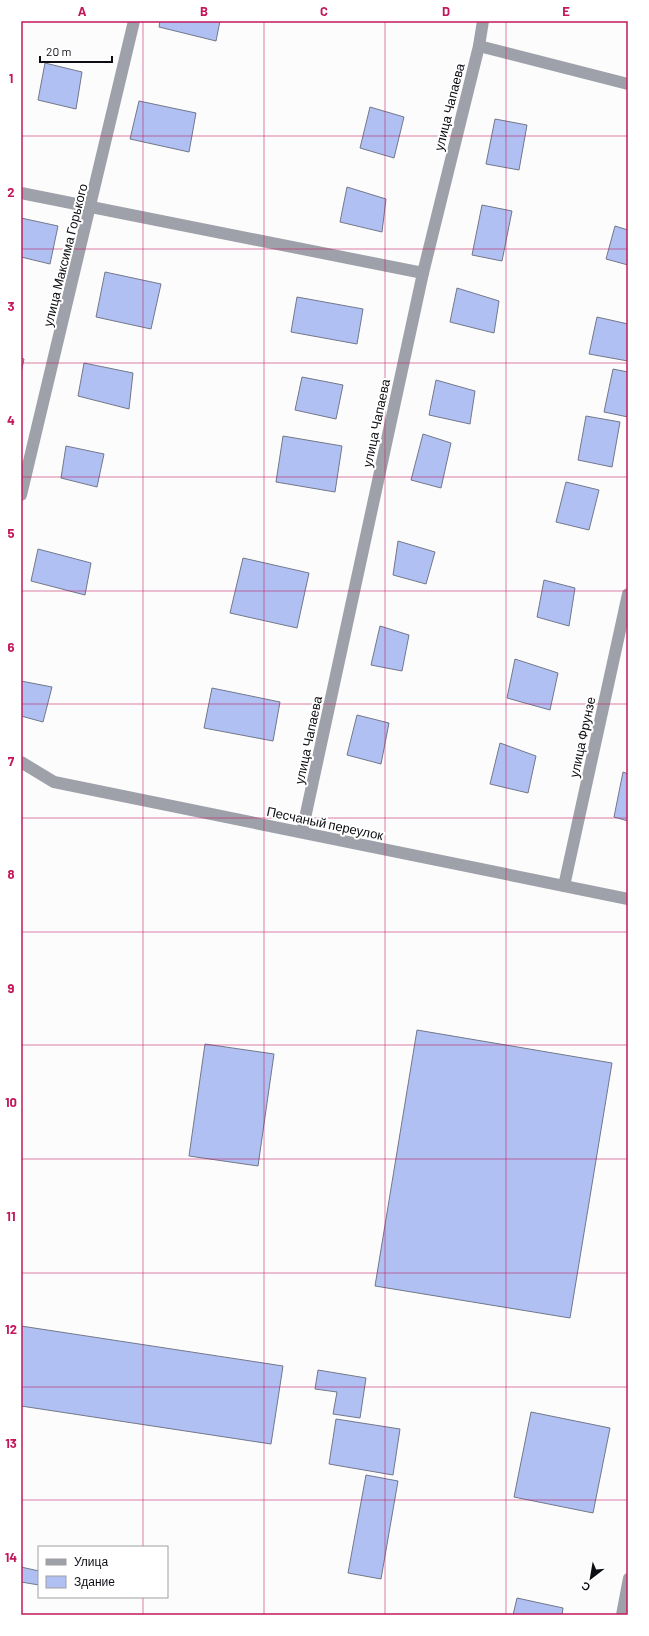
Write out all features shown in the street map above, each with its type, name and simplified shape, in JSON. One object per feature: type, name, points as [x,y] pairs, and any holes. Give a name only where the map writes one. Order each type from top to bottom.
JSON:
[{"type":"street","name":"улица Максима Горького","points":[[21,495],[91,207],[134,21]]},
{"type":"street","name":"улица Чапаева","points":[[302,832],[423,273],[479,46],[483,21]]},
{"type":"street","points":[[479,46],[628,84]]},
{"type":"street","points":[[21,193],[423,273]]},
{"type":"street","name":"улица Фрунзе","points":[[564,886],[628,594]]},
{"type":"street","name":"Песчаный переулок","points":[[21,762],[54,782],[628,899]]},
{"type":"lane","points":[[621,1615],[628,1578]]},
{"type":"building","points":[[160,21],[220,21],[216,41],[159,27]]},
{"type":"building","points":[[45,63],[82,72],[76,109],[38,100]]},
{"type":"building","points":[[139,101],[196,113],[189,152],[130,139]]},
{"type":"building","points":[[370,107],[404,117],[394,158],[360,148]]},
{"type":"building","points":[[495,119],[527,125],[519,170],[486,164]]},
{"type":"building","points":[[347,187],[386,199],[382,232],[340,222]]},
{"type":"building","points":[[482,205],[512,211],[502,261],[472,255]]},
{"type":"building","points":[[21,218],[58,226],[50,264],[21,257]]},
{"type":"building","points":[[615,226],[628,230],[628,265],[606,259]]},
{"type":"building","points":[[105,272],[161,284],[151,329],[96,317]]},
{"type":"building","points":[[457,288],[499,301],[494,333],[450,322]]},
{"type":"building","points":[[297,297],[363,309],[357,344],[291,332]]},
{"type":"building","points":[[597,317],[628,324],[628,361],[589,354]]},
{"type":"building","points":[[21,358],[24,359],[21,373]]},
{"type":"building","points":[[84,363],[133,373],[129,409],[78,396]]},
{"type":"building","points":[[613,369],[628,372],[628,417],[604,412]]},
{"type":"building","points":[[302,377],[343,385],[336,419],[295,410]]},
{"type":"building","points":[[436,380],[475,391],[470,424],[429,415]]},
{"type":"building","points":[[586,416],[620,422],[612,467],[578,460]]},
{"type":"building","points":[[423,434],[451,443],[441,488],[411,480]]},
{"type":"building","points":[[283,436],[342,446],[335,492],[276,482]]},
{"type":"building","points":[[66,446],[104,454],[97,487],[61,478]]},
{"type":"building","points":[[566,482],[599,490],[589,530],[556,522]]},
{"type":"building","points":[[398,541],[435,552],[426,584],[393,575]]},
{"type":"building","points":[[38,549],[91,563],[85,595],[31,581]]},
{"type":"building","points":[[243,558],[309,573],[297,628],[230,613]]},
{"type":"building","points":[[544,580],[575,588],[569,626],[537,617]]},
{"type":"building","points":[[380,626],[409,635],[402,671],[371,665]]},
{"type":"building","points":[[515,659],[558,673],[550,710],[507,698]]},
{"type":"building","points":[[21,681],[52,687],[43,722],[21,716]]},
{"type":"building","points":[[212,688],[280,702],[273,741],[204,728]]},
{"type":"building","points":[[357,715],[389,723],[381,764],[347,755]]},
{"type":"building","points":[[500,743],[536,756],[528,793],[490,784]]},
{"type":"building","points":[[623,772],[628,774],[628,821],[614,817]]},
{"type":"building","points":[[417,1030],[612,1063],[570,1318],[375,1286]]},
{"type":"building","points":[[205,1044],[274,1054],[258,1166],[189,1156]]},
{"type":"building","points":[[21,1326],[283,1366],[271,1444],[21,1406]]},
{"type":"building","points":[[318,1370],[366,1378],[360,1418],[333,1414],[337,1392],[315,1389]]},
{"type":"building","points":[[531,1412],[610,1428],[593,1513],[514,1497]]},
{"type":"building","points":[[336,1419],[400,1429],[393,1475],[329,1464]]},
{"type":"building","points":[[366,1475],[398,1481],[381,1579],[348,1573]]},
{"type":"building","points":[[21,1567],[38,1571],[38,1585],[21,1582]]},
{"type":"building","points":[[517,1598],[563,1608],[562,1615],[513,1615]]}]
